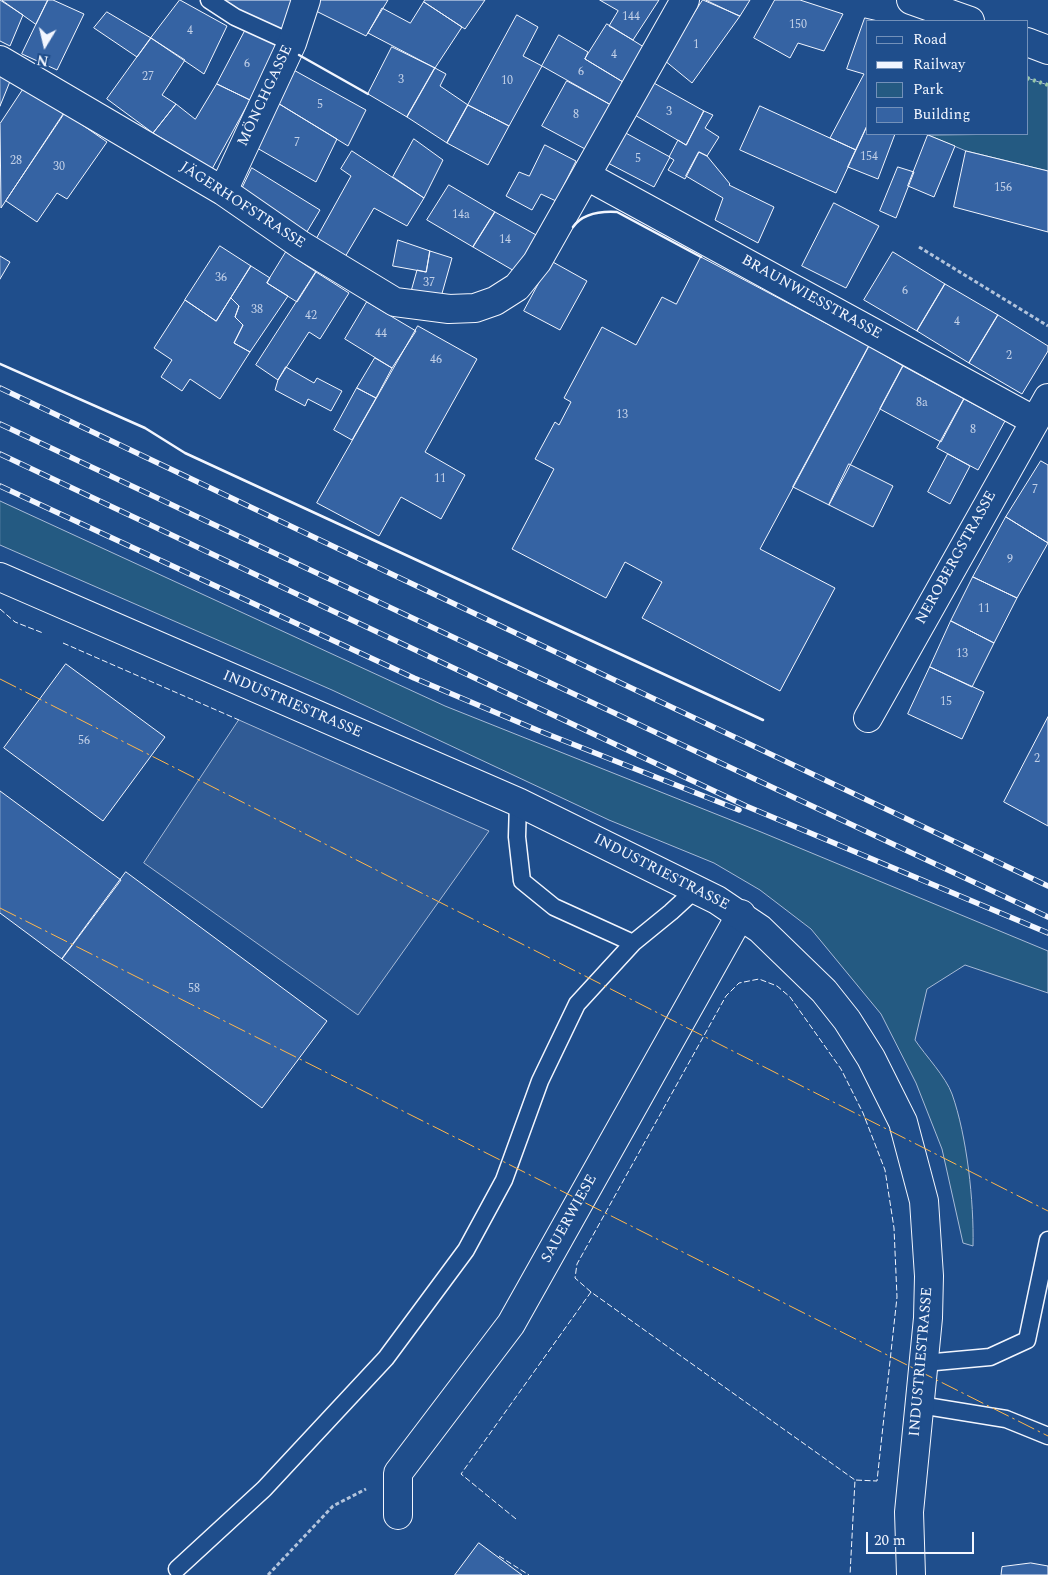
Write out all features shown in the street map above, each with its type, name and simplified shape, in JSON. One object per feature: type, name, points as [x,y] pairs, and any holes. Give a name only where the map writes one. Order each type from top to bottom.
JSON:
[{"type":"street","name":"MÖNCHGASSE","points":[[223,190],[292,43],[306,0]]},
{"type":"street","points":[[588,176],[686,0]]},
{"type":"street","points":[[911,0],[967,20]]},
{"type":"street","points":[[1028,42],[1048,50]]},
{"type":"street","name":"JÄGERHOFSTRASSE","points":[[0,60],[223,190],[301,245],[395,302],[449,309],[475,308],[495,300],[517,287],[537,262],[588,176]]},
{"type":"street","name":"BRAUNWIESSTRASSE","points":[[588,176],[1041,409]]},
{"type":"street","name":"NEROBERGSTRASSE","points":[[868,718],[1041,409]]},
{"type":"street","name":"INDUSTRIESTRASSE","points":[[0,577],[518,802],[696,889],[741,914],[793,959],[824,990],[847,1020],[871,1058],[903,1122],[924,1201],[929,1276],[924,1364],[909,1512],[911,1575]]},
{"type":"street","name":"SAUERWIESE","points":[[398,1515],[398,1473],[511,1324],[741,914]]},
{"type":"lane","points":[[209,0],[235,17],[292,43]]},
{"type":"lane","points":[[518,802],[517,837],[522,881],[554,907],[633,943]]},
{"type":"lane","points":[[177,1569],[264,1489],[386,1358],[466,1250],[504,1180],[540,1081],[577,1004],[633,943],[696,889]]},
{"type":"lane","points":[[924,1364],[990,1357],[1026,1340],[1048,1240]]},
{"type":"lane","points":[[920,1405],[1006,1419],[1048,1436]]},
{"type":"path","points":[[919,247],[1048,326]]},
{"type":"path","points":[[268,1575],[333,1506]]},
{"type":"green space","points":[[1028,78],[1048,85],[1048,171],[966,151],[928,135],[1028,135]]},
{"type":"green space","points":[[0,501],[445,706],[761,832],[1048,951],[1048,993],[965,965],[927,989],[915,1040],[945,1080],[957,1111],[966,1149],[972,1210],[973,1246],[963,1243],[942,1149],[916,1083],[881,1014],[811,929],[760,890],[714,863],[609,820],[332,690],[0,545]]},
{"type":"shaded area","points":[[239,720],[489,831],[358,1015],[144,863]]},
{"type":"building","points":[[0,0],[23,15],[10,46],[0,41]]},
{"type":"building","points":[[2,0],[48,0],[36,24]]},
{"type":"building","points":[[48,0],[53,0],[84,14],[57,70],[22,54]]},
{"type":"building","points":[[180,0],[227,26],[204,74],[151,38]]},
{"type":"building","points":[[222,0],[295,0],[282,31],[240,11]]},
{"type":"building","points":[[318,0],[388,0],[366,36],[314,10]]},
{"type":"building","points":[[425,0],[485,0],[465,29],[424,2]]},
{"type":"building","points":[[600,0],[659,0],[633,40],[609,26],[618,11]]},
{"type":"building","points":[[703,0],[740,16],[692,83],[664,60]]},
{"type":"building","points":[[706,0],[750,0],[740,16]]},
{"type":"building","points":[[775,0],[800,0],[843,14],[824,51],[798,43],[790,58],[754,38]]},
{"type":"building","points":[[424,2],[462,27],[435,68],[368,33],[382,8],[410,23]]},
{"type":"building","points":[[107,12],[151,38],[137,57],[94,28]]},
{"type":"building","points":[[517,15],[538,27],[523,56],[542,66],[509,126],[468,105]]},
{"type":"building","points":[[865,18],[874,20],[866,20],[866,128],[856,150],[830,138],[864,74],[847,69]]},
{"type":"building","points":[[607,24],[647,49],[623,82],[585,59]]},
{"type":"building","points":[[246,29],[277,46],[250,100],[217,84]]},
{"type":"building","points":[[559,35],[588,52],[585,59],[623,82],[611,105],[542,66]]},
{"type":"building","points":[[151,38],[185,60],[162,95],[176,104],[153,133],[107,99]]},
{"type":"building","points":[[392,47],[435,68],[407,117],[368,94]]},
{"type":"building","points":[[0,66],[13,74],[0,106]]},
{"type":"building","points":[[290,68],[366,110],[348,146],[276,102]]},
{"type":"building","points":[[435,68],[446,74],[440,86],[468,105],[447,143],[407,117]]},
{"type":"building","points":[[30,79],[69,105],[1,208],[0,124]]},
{"type":"building","points":[[567,81],[611,105],[587,150],[542,126]]},
{"type":"building","points":[[652,82],[704,111],[686,145],[633,114]]},
{"type":"building","points":[[217,84],[250,100],[212,169],[153,133],[176,104],[195,119]]},
{"type":"building","points":[[276,102],[337,139],[316,182],[257,148]]},
{"type":"building","points":[[468,105],[509,126],[488,165],[447,143]]},
{"type":"building","points":[[760,106],[856,150],[836,193],[740,150]]},
{"type":"building","points":[[704,111],[713,115],[705,128],[719,137],[707,156],[699,152],[685,179],[668,170],[674,160],[669,157],[678,140],[686,145]]},
{"type":"building","points":[[65,113],[107,142],[67,199],[57,193],[37,222],[6,201]]},
{"type":"building","points":[[866,128],[866,135],[895,135],[878,179],[848,167]]},
{"type":"building","points":[[622,131],[670,157],[654,187],[606,162]]},
{"type":"building","points":[[928,135],[955,146],[934,197],[908,186]]},
{"type":"building","points":[[414,139],[443,160],[424,198],[393,177]]},
{"type":"building","points":[[545,145],[576,161],[556,201],[541,194],[532,210],[506,196],[519,172],[529,176]]},
{"type":"building","points":[[352,151],[424,198],[407,226],[374,208],[345,257],[316,239],[351,176],[341,169]]},
{"type":"building","points":[[966,151],[1048,171],[1048,232],[954,207]]},
{"type":"building","points":[[699,152],[707,156],[729,185],[774,207],[758,243],[715,220],[723,198],[686,176]]},
{"type":"building","points":[[898,167],[914,172],[896,218],[880,211]]},
{"type":"building","points":[[252,168],[320,210],[305,235],[240,193]]},
{"type":"building","points":[[449,185],[495,212],[473,247],[427,220]]},
{"type":"building","points":[[834,203],[879,226],[846,288],[802,266]]},
{"type":"building","points":[[495,212],[538,236],[516,272],[473,247]]},
{"type":"building","points":[[398,240],[430,251],[426,272],[393,266]]},
{"type":"building","points":[[220,246],[251,266],[216,321],[185,300]]},
{"type":"building","points":[[430,251],[452,258],[441,297],[410,295],[417,270],[426,272]]},
{"type":"building","points":[[286,252],[316,272],[297,302],[267,283]]},
{"type":"building","points":[[893,252],[945,284],[917,331],[864,300]]},
{"type":"building","points":[[0,256],[10,262],[0,279]]},
{"type":"building","points":[[701,257],[869,346],[760,549],[835,588],[780,691],[642,618],[662,582],[625,562],[606,598],[512,549],[554,469],[535,459],[555,422],[559,425],[571,402],[564,398],[602,327],[636,345],[662,297],[676,304]]},
{"type":"building","points":[[551,261],[587,281],[560,330],[524,311]]},
{"type":"building","points":[[251,266],[270,278],[267,283],[288,296],[250,352],[234,343],[243,325],[235,317],[239,306],[231,298]]},
{"type":"building","points":[[316,272],[349,293],[320,339],[309,332],[278,380],[256,365]]},
{"type":"building","points":[[945,284],[998,315],[969,363],[917,331]]},
{"type":"building","points":[[231,298],[239,306],[235,317],[243,325],[234,343],[250,352],[220,399],[190,379],[182,391],[161,377],[172,360],[154,348],[185,300],[216,321]]},
{"type":"building","points":[[367,302],[416,331],[392,368],[345,339]]},
{"type":"building","points":[[998,315],[1048,346],[1048,351],[1022,394],[969,363]]},
{"type":"building","points":[[418,326],[477,359],[425,452],[465,475],[441,519],[401,497],[379,536],[317,503]]},
{"type":"building","points":[[869,346],[903,366],[829,505],[793,487]]},
{"type":"building","points":[[375,358],[392,368],[376,398],[357,388]]},
{"type":"building","points":[[903,366],[964,399],[941,442],[880,409]]},
{"type":"building","points":[[286,367],[314,383],[317,378],[342,391],[331,411],[308,399],[305,406],[275,390],[278,380]]},
{"type":"building","points":[[357,388],[376,398],[352,440],[334,430]]},
{"type":"building","points":[[964,399],[1005,421],[978,470],[937,448]]},
{"type":"building","points":[[948,454],[970,466],[950,504],[928,492]]},
{"type":"building","points":[[1041,461],[1048,465],[1048,543],[1006,517]]},
{"type":"building","points":[[849,464],[893,486],[873,527],[829,505]]},
{"type":"building","points":[[1006,517],[1048,543],[1017,598],[973,577]]},
{"type":"building","points":[[973,577],[1017,598],[994,643],[951,621]]},
{"type":"building","points":[[951,621],[994,643],[972,687],[930,667]]},
{"type":"building","points":[[66,664],[165,737],[103,821],[4,748]]},
{"type":"building","points":[[930,667],[984,692],[962,739],[908,714]]},
{"type":"building","points":[[1048,717],[1048,826],[1004,802]]},
{"type":"building","points":[[0,791],[121,880],[62,959],[0,913]]},
{"type":"building","points":[[126,872],[327,1021],[262,1108],[62,959]]},
{"type":"building","points":[[479,1543],[522,1575],[455,1575]]},
{"type":"building","points":[[1031,1563],[1048,1566],[1048,1575],[1001,1575],[1002,1567]]},
{"type":"railway","points":[[0,388],[1048,886]]},
{"type":"railway","points":[[0,424],[1048,917]]},
{"type":"railway","points":[[0,454],[746,806],[1048,933]]},
{"type":"railway","points":[[0,486],[414,678],[537,730],[739,810]]},
{"type":"hedge","points":[[1028,78],[1048,85]]},
{"type":"fence","points":[[0,609],[15,622],[43,633]]},
{"type":"fence","points":[[63,643],[239,720]]},
{"type":"fence","points":[[591,1292],[575,1278],[577,1264],[726,996],[739,983],[759,979],[777,986],[790,997],[841,1069],[863,1113],[885,1170],[894,1228],[897,1297],[877,1481],[855,1480]]},
{"type":"fence","points":[[516,1519],[461,1474],[591,1292],[855,1480],[850,1575]]},
{"type":"fence","points":[[499,1556],[529,1575]]},
{"type":"wall","points":[[299,55],[368,94]]},
{"type":"wall","points":[[573,227],[577,222],[592,214],[617,212],[701,257]]},
{"type":"wall","points":[[0,364],[145,428],[185,453],[763,720]]},
{"type":"power","points":[[0,679],[1048,1211]]},
{"type":"power","points":[[0,908],[1048,1436]]}]
